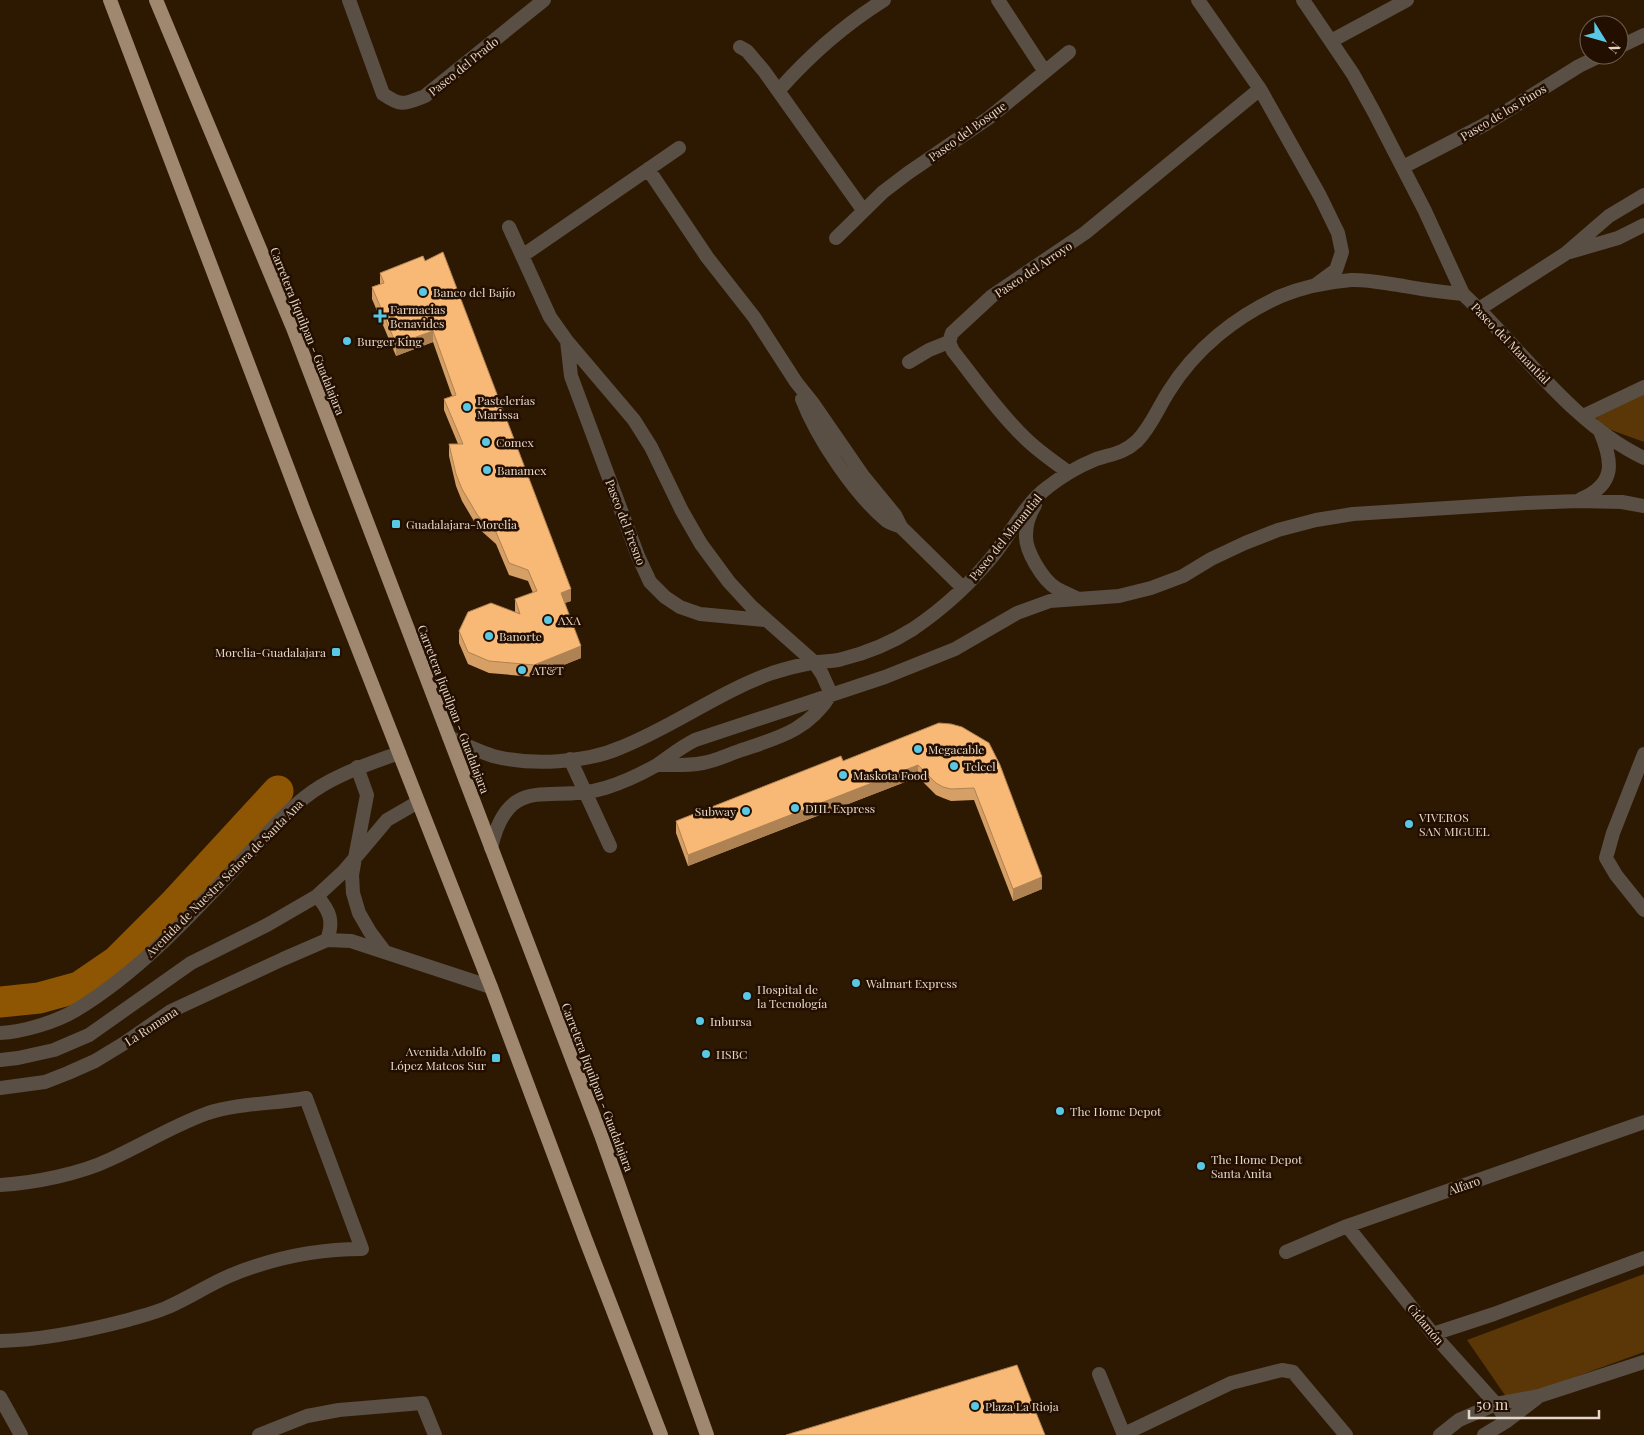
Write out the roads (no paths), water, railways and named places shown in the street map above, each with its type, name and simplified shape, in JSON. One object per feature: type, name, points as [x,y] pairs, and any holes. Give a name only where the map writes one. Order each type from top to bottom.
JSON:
[{"type":"highway","points":[[110,0],[300,502],[490,987],[584,1238],[661,1435]]},
{"type":"highway","name":"Carretera Jiquilpan - Guadalajara","points":[[156,0],[293,328],[601,1135],[707,1435]]},
{"type":"street","name":"Paseo del Prado","points":[[349,0],[383,94],[396,103],[407,103],[425,96],[544,0]]},
{"type":"street","points":[[779,90],[798,69],[838,32],[884,0]]},
{"type":"street","points":[[998,0],[1045,72]]},
{"type":"street","points":[[1198,0],[1260,89],[1320,196],[1338,233],[1342,252],[1336,270],[1316,285]]},
{"type":"street","points":[[1303,0],[1354,74],[1425,211],[1463,294]]},
{"type":"street","points":[[1331,41],[1407,0]]},
{"type":"street","points":[[1629,42],[1644,35]]},
{"type":"street","points":[[740,47],[755,59],[779,90],[864,210]]},
{"type":"street","name":"Paseo del Bosque","points":[[836,238],[864,210],[908,173],[990,117],[1069,52]]},
{"type":"street","name":"Paseo de los Pinos","points":[[1402,167],[1484,126],[1581,65]]},
{"type":"street","name":"Paseo del Arroyo","points":[[949,342],[952,333],[992,296],[1085,233],[1260,89]]},
{"type":"street","points":[[522,256],[679,148]]},
{"type":"street","points":[[648,169],[707,257],[754,316],[796,382],[818,433],[840,467],[889,522],[901,527],[963,588]]},
{"type":"street","points":[[1479,309],[1565,254],[1609,216],[1644,195]]},
{"type":"street","points":[[1565,254],[1618,238],[1644,226]]},
{"type":"street","name":"Paseo del Fresno","points":[[509,227],[550,317],[567,341],[634,420],[651,447],[682,511],[701,544],[728,582],[766,620],[814,662],[831,694]]},
{"type":"street","name":"Paseo del Manantial","points":[[449,737],[493,756],[517,760],[540,761],[591,757],[612,751],[744,684],[814,662],[839,660],[876,649],[912,630],[963,588],[996,551],[1016,520],[1044,490],[1068,472],[1096,459],[1118,454],[1136,442],[1150,424],[1169,390],[1187,365],[1210,341],[1247,314],[1282,296],[1316,285],[1353,280],[1463,294],[1583,416],[1618,444],[1644,458]]},
{"type":"street","name":"Paseo del Fresno","points":[[567,341],[571,376],[632,540],[650,582],[680,607],[700,614],[766,620]]},
{"type":"street","points":[[909,362],[929,350],[949,342],[953,351],[1024,438],[1068,472]]},
{"type":"street","points":[[1583,416],[1644,387]]},
{"type":"street","points":[[1578,501],[1594,494],[1606,481],[1610,467],[1609,452],[1600,431]]},
{"type":"street","points":[[1044,490],[1028,517],[1026,537],[1030,553],[1040,572],[1055,588],[1080,600]]},
{"type":"street","points":[[491,848],[494,834],[502,815],[519,799],[545,793],[586,793],[605,788],[657,764],[678,748],[695,740],[885,677],[955,649],[1017,613],[1050,601],[1119,596],[1151,588],[1183,576],[1245,543],[1278,530],[1316,520],[1353,514],[1473,505],[1578,501],[1622,502],[1644,506]]},
{"type":"street","points":[[657,764],[679,766],[703,763],[772,740],[797,729],[815,716],[831,694]]},
{"type":"street","name":"Avenida de Nuestra Señora de Santa Ana","points":[[0,1033],[40,1025],[75,1011],[111,986],[178,928],[303,798],[323,784],[358,768],[399,753]]},
{"type":"street","points":[[1644,754],[1613,832],[1606,858],[1616,875],[1644,910]]},
{"type":"street","points":[[570,759],[610,846]]},
{"type":"street","points":[[358,768],[367,795],[354,858],[352,875],[353,893],[359,913],[370,932],[386,952]]},
{"type":"street","points":[[0,1060],[54,1050],[89,1035],[190,963],[267,925],[316,896],[343,872],[387,820],[418,802]]},
{"type":"street","points":[[316,896],[325,905],[330,917],[331,930],[327,940]]},
{"type":"street","name":"La Romana","points":[[0,1088],[45,1082],[95,1061],[171,1012],[327,940],[351,941],[490,987]]},
{"type":"street","points":[[0,1185],[22,1184],[108,1160],[185,1121],[210,1112],[306,1098],[362,1249],[335,1249],[310,1252],[257,1266],[228,1277],[166,1308],[110,1325],[48,1337],[0,1341]]},
{"type":"street","name":"Alfaro","points":[[1286,1252],[1347,1226],[1644,1122]]},
{"type":"street","name":"Cidamón","points":[[1347,1226],[1434,1334],[1496,1404],[1507,1421]]},
{"type":"street","points":[[1434,1334],[1494,1314],[1644,1258]]},
{"type":"street","points":[[1440,1435],[1459,1420],[1496,1404],[1539,1396],[1644,1362]]},
{"type":"street","points":[[1099,1374],[1124,1434],[1230,1383],[1282,1370],[1293,1372],[1346,1435]]},
{"type":"street","points":[[259,1435],[307,1416],[339,1410],[422,1402],[431,1391]]},
{"type":"street","points":[[1484,1435],[1507,1421],[1539,1396]]},
{"type":"street","points":[[0,1397],[21,1435]]},
{"type":"street","points":[[422,1402],[434,1435]]},
{"type":"waterway","points":[[0,1002],[39,998],[79,987],[117,961],[174,904],[278,791]]},
{"type":"place","name":"Banco del Bajío","points":[[423,292]]},
{"type":"place","name":"Farmacias Benavides","points":[[380,316]]},
{"type":"place","name":"Burger King","points":[[347,341]]},
{"type":"place","name":"Pastelerías Marissa","points":[[467,407]]},
{"type":"place","name":"Comex","points":[[486,442]]},
{"type":"place","name":"Banamex","points":[[487,470]]},
{"type":"place","name":"Guadalajara-Morelia","points":[[396,524]]},
{"type":"place","name":"AXA","points":[[548,620]]},
{"type":"place","name":"Banorte","points":[[489,636]]},
{"type":"place","name":"Morelia-Guadalajara","points":[[336,652]]},
{"type":"place","name":"AT&T","points":[[522,670]]},
{"type":"place","name":"Megacable","points":[[918,749]]},
{"type":"place","name":"Telcel","points":[[954,766]]},
{"type":"place","name":"Maskota Food","points":[[843,775]]},
{"type":"place","name":"DHL Express","points":[[795,808]]},
{"type":"place","name":"Subway","points":[[746,811]]},
{"type":"place","name":"VIVEROS SAN MIGUEL","points":[[1409,824]]},
{"type":"place","name":"Walmart Express","points":[[856,983]]},
{"type":"place","name":"Hospital de la Tecnología","points":[[747,996]]},
{"type":"place","name":"Inbursa","points":[[700,1021]]},
{"type":"place","name":"HSBC","points":[[706,1054]]},
{"type":"place","name":"Avenida Adolfo López Mateos Sur","points":[[496,1058]]},
{"type":"place","name":"The Home Depot","points":[[1060,1111]]},
{"type":"place","name":"The Home Depot Santa Anita","points":[[1201,1166]]},
{"type":"place","name":"Plaza La Rioja","points":[[975,1406]]}]
